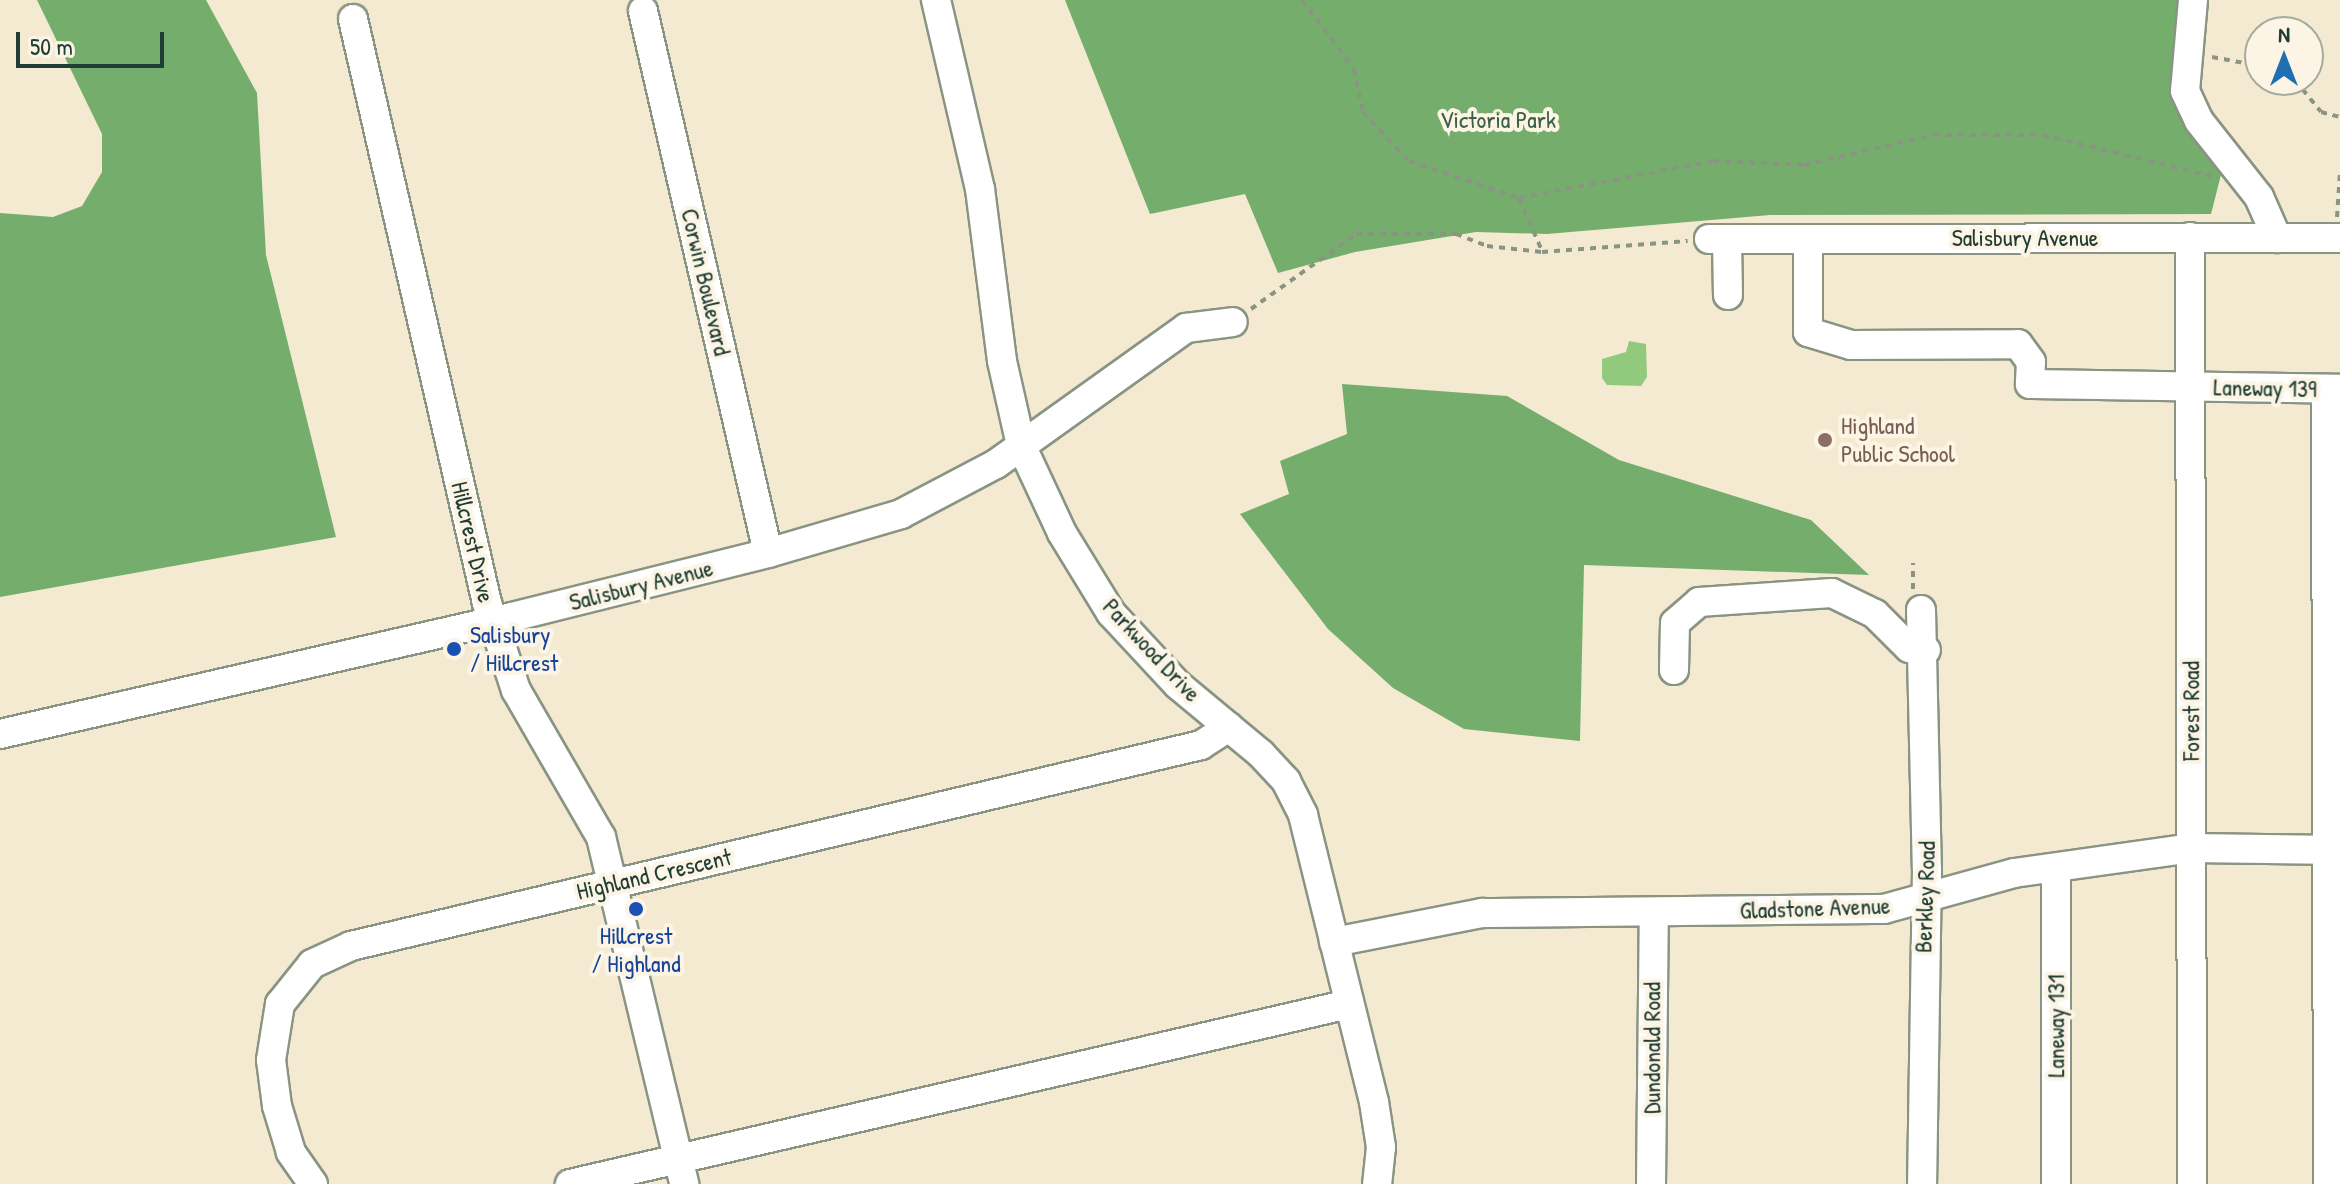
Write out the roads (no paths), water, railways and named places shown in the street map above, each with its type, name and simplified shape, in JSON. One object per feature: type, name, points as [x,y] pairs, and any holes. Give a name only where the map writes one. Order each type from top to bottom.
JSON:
[{"type":"street","name":"Parkwood Drive","points":[[936,0],[980,189],[1002,361],[1021,445],[1062,533],[1111,613],[1178,685],[1229,727],[1286,781],[1303,815],[1374,1102],[1381,1147],[1377,1184]]},
{"type":"street","points":[[2193,0],[2185,91],[2199,121],[2249,185],[2277,238]]},
{"type":"street","name":"Corwin Boulevard","points":[[643,11],[768,553]]},
{"type":"street","name":"Hillcrest Drive","points":[[353,19],[492,621],[516,690],[601,837],[681,1172]]},
{"type":"street","name":"Salisbury Avenue","points":[[1728,295],[1718,239],[2277,238],[2338,230]]},
{"type":"street","name":"Forest Road","points":[[2190,237],[2192,1184]]},
{"type":"street","name":"Laneway 139","points":[[1808,239],[1808,332],[1851,345],[2018,344],[2031,362],[2030,384],[2333,389]]},
{"type":"street","name":"Salisbury Avenue","points":[[0,734],[492,621],[768,553],[901,514],[996,464],[1186,328],[1233,322]]},
{"type":"street","points":[[2328,1184],[2333,850],[2333,389]]},
{"type":"street","points":[[1674,670],[1675,623],[1699,602],[1832,593],[1875,614],[1909,648],[1926,650]]},
{"type":"street","name":"Berkley Road","points":[[1921,610],[1926,650],[1922,1184]]},
{"type":"street","name":"Highland Crescent","points":[[313,1184],[291,1152],[271,1060],[280,1004],[312,964],[351,946],[1201,745],[1229,727]]},
{"type":"street","name":"Gladstone Avenue","points":[[1334,942],[1482,913],[1884,909],[2014,873],[2191,848],[2333,850]]},
{"type":"street","name":"Laneway 131","points":[[2056,868],[2056,1184]]},
{"type":"street","name":"Dundonald Road","points":[[1651,1184],[1654,912]]},
{"type":"street","points":[[570,1184],[681,1172],[1349,1004]]},
{"type":"place","name":"Highland Public School","points":[[1825,440]]},
{"type":"place","name":"Salisbury / Hillcrest","points":[[454,649]]},
{"type":"place","name":"Hillcrest / Highland","points":[[636,909]]},
{"type":"park label","name":"Victoria Park","points":[[1498,120]]}]
